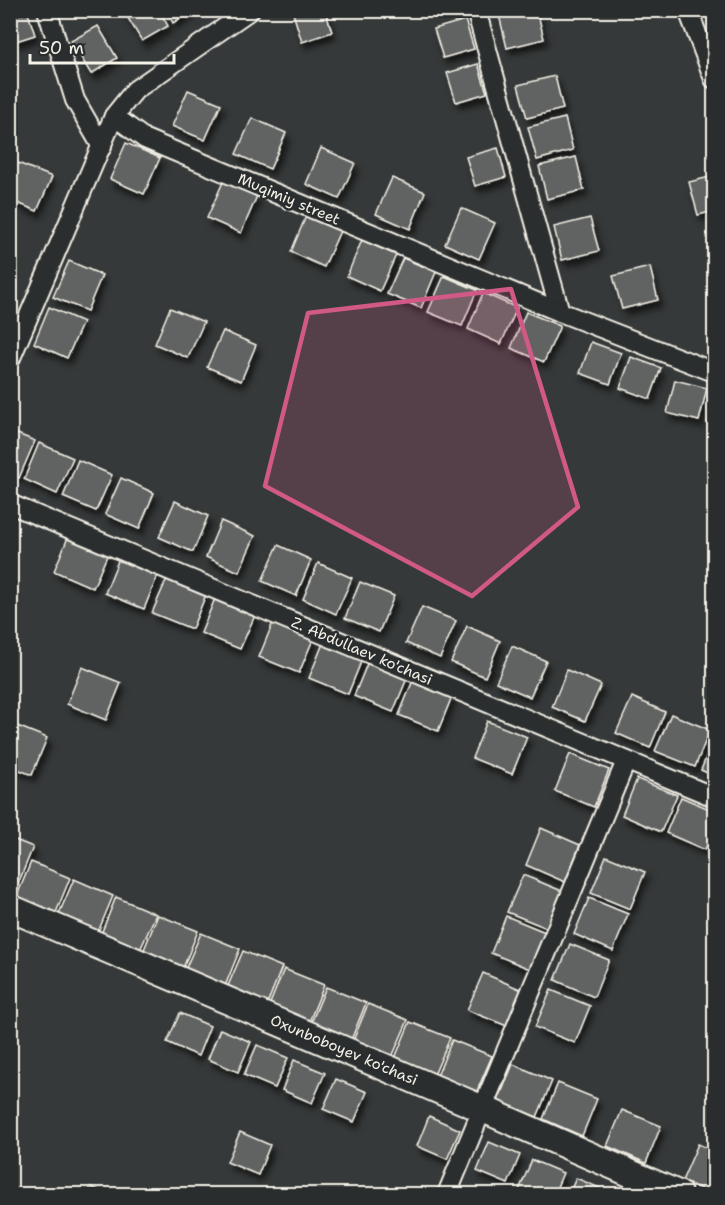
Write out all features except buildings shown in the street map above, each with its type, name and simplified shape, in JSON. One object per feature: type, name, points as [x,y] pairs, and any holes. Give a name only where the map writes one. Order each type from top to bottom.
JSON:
[{"type":"main road","name":"Oxunboboyev ko'chasi","points":[[10,908],[678,1194]]},
{"type":"street","points":[[48,10],[75,100],[102,147]]},
{"type":"street","points":[[10,360],[114,116],[135,90],[250,10]]},
{"type":"street","points":[[476,10],[560,312]]},
{"type":"street","points":[[688,10],[714,79]]},
{"type":"street","name":"Muqimiy street","points":[[114,116],[145,139],[560,312],[714,372]]},
{"type":"street","name":"Z. Abdullaev ko'chasi","points":[[10,504],[714,797]]},
{"type":"street","points":[[447,1194],[626,761]]},
{"type":"highlighted area","points":[[511,289],[578,507],[472,596],[265,486],[308,313]]}]
